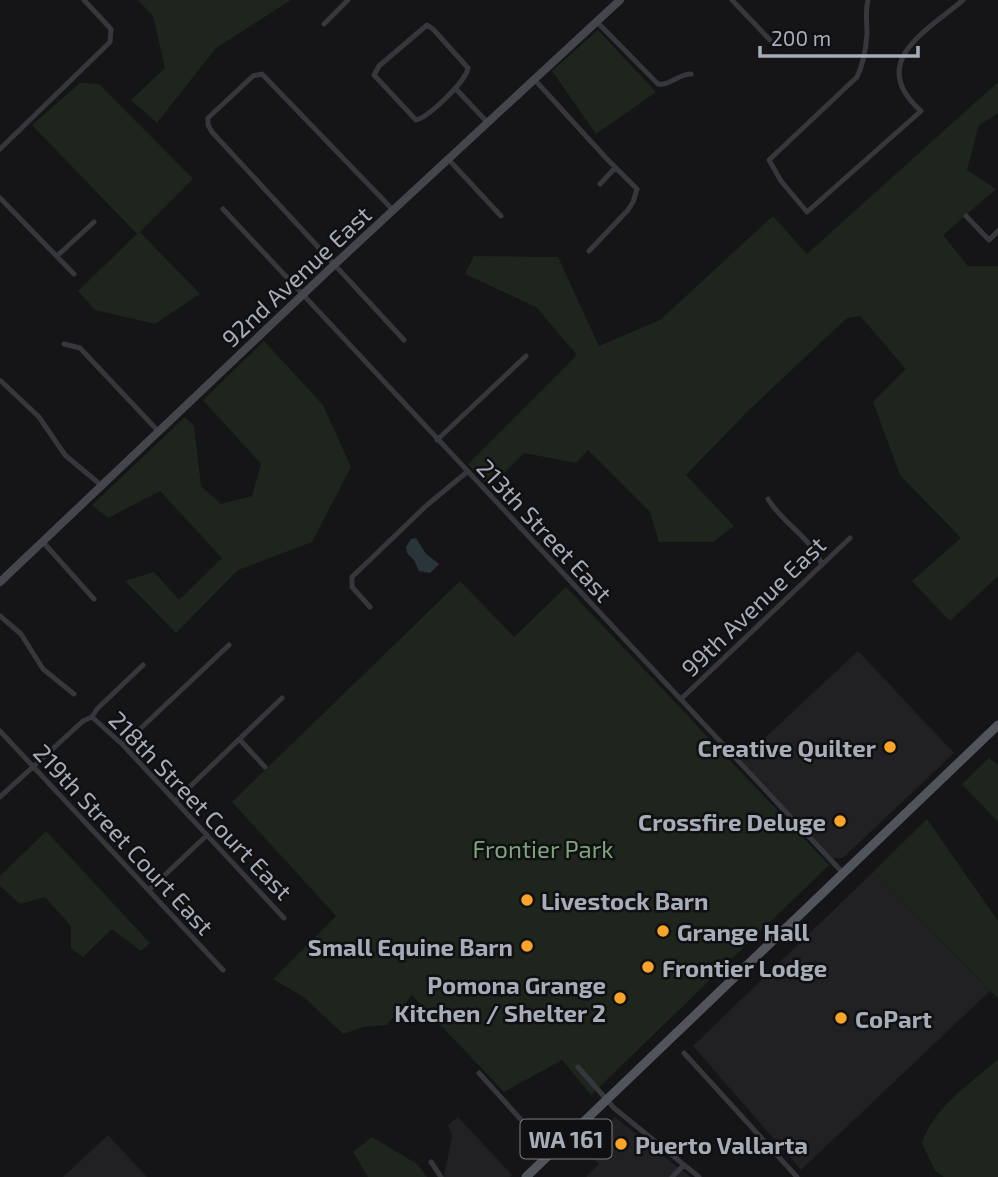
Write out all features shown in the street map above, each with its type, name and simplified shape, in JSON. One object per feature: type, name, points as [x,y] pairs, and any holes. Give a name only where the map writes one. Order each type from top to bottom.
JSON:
[{"type":"main road","name":"WA 161","points":[[526,1177],[998,725]]},
{"type":"street","points":[[0,149],[107,47],[112,36],[106,23],[84,0]]},
{"type":"street","points":[[324,24],[348,0]]},
{"type":"street","name":"92nd Avenue East","points":[[0,582],[335,264],[621,0]]},
{"type":"street","points":[[732,0],[770,40]]},
{"type":"street","points":[[868,0],[867,35],[857,78],[769,160],[781,181],[807,212],[921,111],[903,90],[900,65],[902,56],[914,39],[963,0]]},
{"type":"street","points":[[597,22],[658,84],[691,74]]},
{"type":"street","points":[[427,25],[468,68],[467,75],[455,88],[425,116],[416,120],[374,75],[379,66],[427,25]]},
{"type":"street","points":[[394,211],[262,74],[253,76],[210,116],[208,125],[404,340]]},
{"type":"street","points":[[534,79],[637,189],[633,202],[589,251]]},
{"type":"street","points":[[455,88],[488,123]]},
{"type":"street","points":[[449,160],[501,216]]},
{"type":"street","points":[[600,184],[615,168]]},
{"type":"street","points":[[0,198],[74,274]]},
{"type":"street","name":"213th Street East","points":[[223,209],[844,873]]},
{"type":"street","points":[[967,216],[989,240],[998,231]]},
{"type":"street","points":[[58,255],[94,222]]},
{"type":"street","points":[[64,344],[80,348],[159,432]]},
{"type":"street","points":[[437,440],[526,356]]},
{"type":"street","points":[[1,381],[39,417],[65,455],[102,486]]},
{"type":"street","points":[[370,607],[352,587],[352,578],[427,505],[467,472]]},
{"type":"street","points":[[768,499],[812,549],[822,565]]},
{"type":"street","name":"99th Avenue East","points":[[681,699],[850,538]]},
{"type":"street","points":[[43,542],[94,599]]},
{"type":"street","points":[[0,616],[21,634],[43,669],[74,694]]},
{"type":"street","points":[[123,745],[229,645]]},
{"type":"street","points":[[0,797],[83,721],[92,717],[143,665]]},
{"type":"street","points":[[175,801],[282,698]]},
{"type":"street","name":"218th Street Court East","points":[[92,717],[123,745],[284,918]]},
{"type":"street","name":"219th Street Court East","points":[[0,732],[223,970]]},
{"type":"street","points":[[240,740],[265,767]]},
{"type":"street","points":[[149,890],[207,835]]},
{"type":"street","points":[[684,1053],[797,1177]]},
{"type":"street","points":[[578,1068],[606,1100],[699,1177]]},
{"type":"street","points":[[479,1073],[551,1153]]},
{"type":"street","points":[[431,1162],[441,1177]]},
{"type":"street","points":[[672,1177],[684,1166]]},
{"type":"shaded area","points":[[416,538],[426,554],[439,564],[430,573],[419,571],[407,553],[406,547],[411,539]]},
{"type":"shaded area","points":[[858,651],[954,753],[843,858],[832,858],[741,760]]},
{"type":"shaded area","name":"CoPart","points":[[874,871],[990,991],[801,1170],[693,1046]]},
{"type":"shaded area","points":[[458,1117],[512,1175],[510,1177],[444,1177],[452,1136],[448,1125]]},
{"type":"shaded area","points":[[615,1117],[691,1177],[586,1177],[599,1164],[582,1146]]},
{"type":"shaded area","points":[[108,1135],[147,1177],[63,1177]]},
{"type":"green space","points":[[138,0],[291,0],[216,48],[157,123],[131,100],[165,68],[153,16]]},
{"type":"green space","points":[[598,30],[656,92],[596,134],[552,71]]},
{"type":"green space","points":[[998,82],[998,113],[979,125],[967,170],[996,189],[943,235],[968,266],[998,266],[998,576],[950,621],[912,581],[961,538],[900,475],[873,402],[906,369],[860,316],[847,318],[748,411],[686,475],[734,526],[713,542],[659,542],[650,512],[588,450],[576,463],[524,453],[490,487],[468,464],[577,355],[536,307],[465,274],[474,256],[558,257],[599,346],[660,320],[773,216],[807,254]]},
{"type":"green space","points":[[80,83],[99,84],[193,179],[140,232],[200,294],[155,324],[95,310],[78,291],[137,234],[32,125]]},
{"type":"green space","points":[[264,341],[323,405],[351,467],[312,542],[238,570],[176,633],[125,581],[154,572],[179,600],[222,558],[160,491],[108,518],[92,505],[185,417],[194,426],[201,486],[221,504],[252,496],[261,464],[203,400]]},
{"type":"green space","name":"Frontier Park","points":[[460,581],[514,637],[566,587],[829,865],[591,1095],[562,1060],[504,1092],[412,995],[387,1025],[364,1027],[343,1034],[305,998],[273,979],[336,916],[232,802]]},
{"type":"green space","points":[[989,758],[998,765],[998,822],[962,784]]},
{"type":"green space","points":[[927,819],[998,921],[998,999],[874,871]]},
{"type":"green space","points":[[46,831],[150,943],[141,951],[112,929],[83,957],[71,948],[71,926],[45,897],[20,904],[0,886],[0,876]]},
{"type":"green space","points":[[998,1059],[998,1177],[944,1177],[935,1171],[922,1143],[927,1130],[954,1097]]},
{"type":"green space","points":[[372,1137],[417,1164],[427,1177],[368,1177],[353,1152]]},
{"type":"place","name":"Creative Quilter","points":[[890,747]]},
{"type":"place","name":"Crossfire Deluge","points":[[840,821]]},
{"type":"place","name":"Livestock Barn","points":[[527,900]]},
{"type":"place","name":"Grange Hall","points":[[663,931]]},
{"type":"place","name":"Small Equine Barn","points":[[527,946]]},
{"type":"place","name":"Frontier Lodge","points":[[648,967]]},
{"type":"place","name":"Pomona Grange Kitchen / Shelter 2","points":[[620,998]]},
{"type":"place","name":"CoPart","points":[[841,1018]]},
{"type":"place","name":"Puerto Vallarta","points":[[621,1144]]}]
